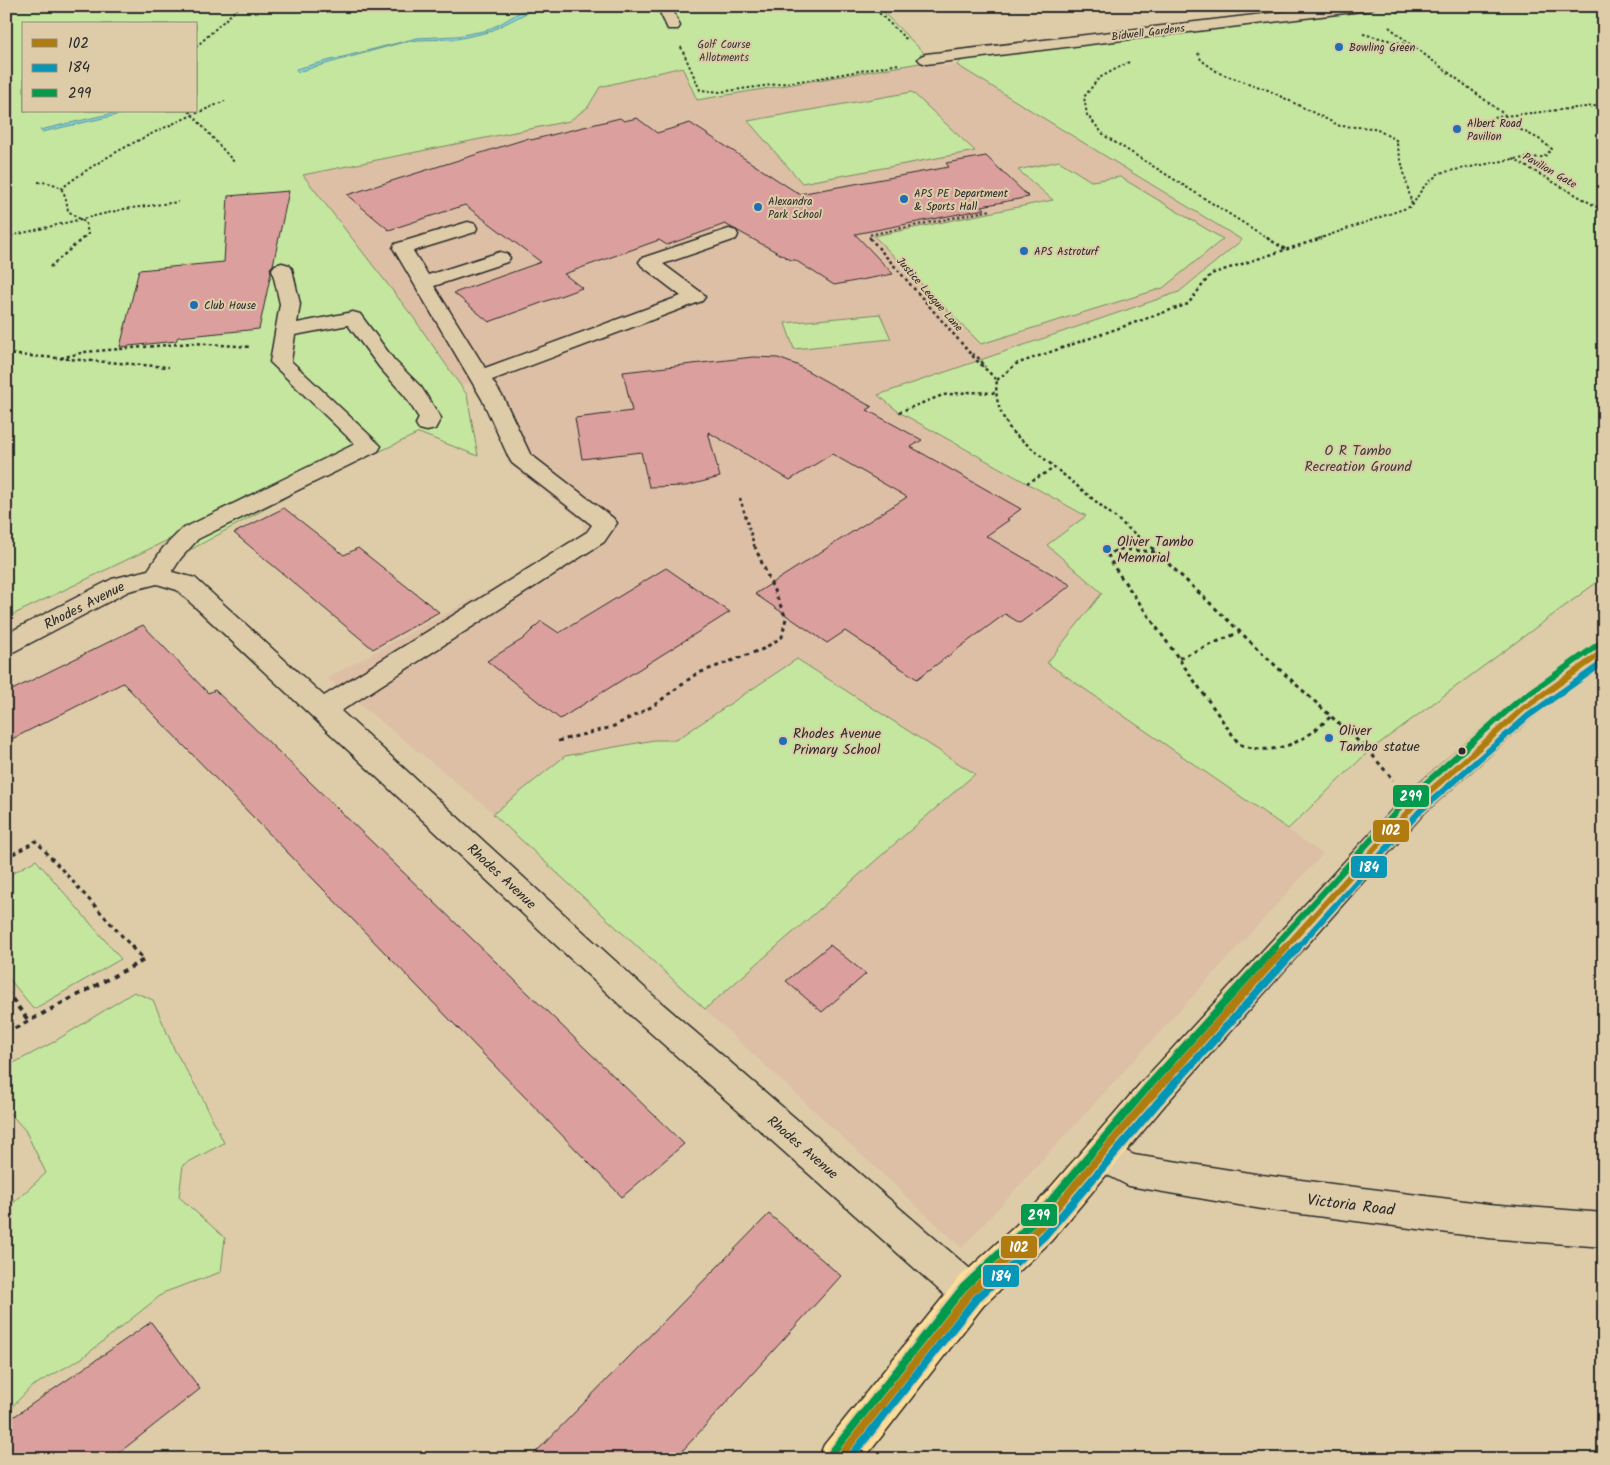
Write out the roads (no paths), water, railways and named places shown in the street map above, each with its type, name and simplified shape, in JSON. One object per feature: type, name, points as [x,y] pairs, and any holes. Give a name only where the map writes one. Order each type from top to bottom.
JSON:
[{"type":"main road","points":[[838,1459],[970,1293],[1038,1229],[1152,1095],[1414,805],[1523,709],[1604,651]]},
{"type":"street","points":[[664,6],[673,26]]},
{"type":"street","name":"Bidwell Gardens","points":[[926,59],[1370,6]]},
{"type":"street","points":[[324,709],[596,537],[605,523],[520,458],[493,399],[402,248],[468,228]]},
{"type":"street","points":[[479,378],[695,297],[649,262],[729,235]]},
{"type":"street","points":[[423,283],[500,258]]},
{"type":"street","points":[[157,576],[172,553],[190,534],[370,446],[280,362],[290,304],[282,269]]},
{"type":"street","points":[[284,340],[353,318],[387,364],[418,398],[430,418],[427,424]]},
{"type":"street","name":"Rhodes Avenue","points":[[6,645],[121,585],[157,576],[186,584],[324,709],[646,1009],[970,1293]]},
{"type":"street","name":"Victoria Road","points":[[1102,1155],[1129,1170],[1262,1192],[1488,1221],[1604,1230]]},
{"type":"water","points":[[530,6],[540,6],[489,32],[457,39],[418,40],[400,43],[297,72],[296,69],[417,38],[457,36],[484,31]]},
{"type":"water","points":[[118,112],[130,112],[42,132],[40,130]]},
{"type":"place","name":"Bowling Green","points":[[1339,47]]},
{"type":"place","name":"Albert Road Pavilion","points":[[1457,129]]},
{"type":"place","name":"APS PE Department & Sports Hall","points":[[904,199]]},
{"type":"place","name":"Alexandra Park School","points":[[758,207]]},
{"type":"place","name":"APS Astroturf","points":[[1024,251]]},
{"type":"place","name":"Club House","points":[[194,305]]},
{"type":"place","name":"Oliver Tambo Memorial","points":[[1107,549]]},
{"type":"place","name":"Oliver Tambo statue","points":[[1329,738]]},
{"type":"place","name":"Rhodes Avenue Primary School","points":[[783,741]]},
{"type":"park label","name":"Golf Course Allotments","points":[[724,50]]},
{"type":"park label","name":"O R Tambo Recreation Ground","points":[[1358,458]]}]
